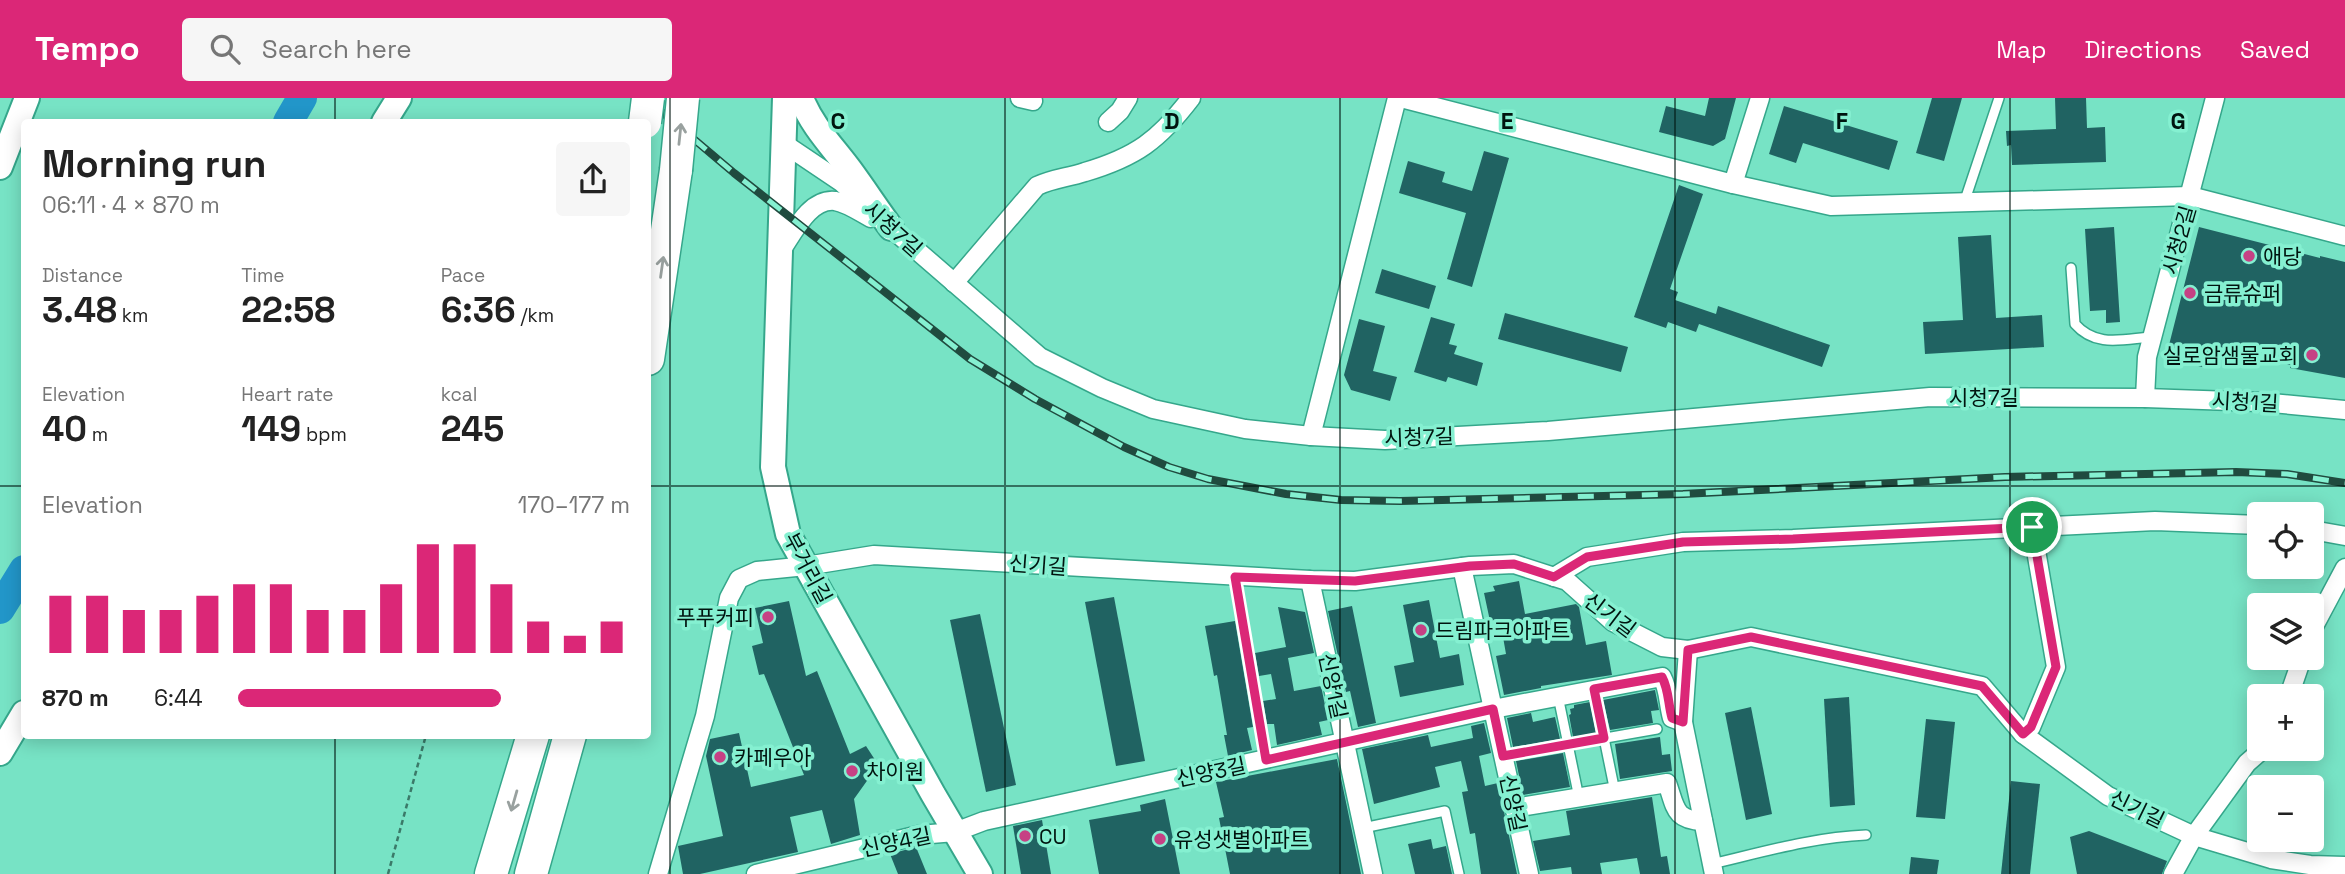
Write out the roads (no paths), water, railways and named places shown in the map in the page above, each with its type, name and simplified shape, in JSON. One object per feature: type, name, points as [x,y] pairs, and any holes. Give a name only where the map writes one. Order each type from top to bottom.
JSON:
[{"type":"highway","points":[[645,119],[648,98]]},
{"type":"highway","points":[[651,339],[676,170],[683,98]]},
{"type":"highway","points":[[491,874],[532,739]]},
{"type":"highway","points":[[531,874],[569,739]]},
{"type":"street","points":[[0,167],[27,98]]},
{"type":"street","points":[[386,119],[399,98]]},
{"type":"street","name":"부거리길","points":[[785,98],[773,467],[788,534],[980,874]]},
{"type":"street","points":[[1108,122],[1120,111],[1128,98]]},
{"type":"street","points":[[954,283],[1037,186],[1052,178],[1114,164],[1142,149],[1171,125],[1191,98]]},
{"type":"street","points":[[1311,436],[1399,98],[1733,184],[1831,206],[2190,196],[2215,98]]},
{"type":"street","points":[[1733,184],[1760,98]]},
{"type":"street","points":[[809,104],[891,228]]},
{"type":"street","name":"시청7길","points":[[783,143],[841,181],[1040,357],[1102,388],[1153,409],[1245,429],[1385,440],[1535,432],[1930,397],[2145,398]]},
{"type":"street","name":"시청2길","points":[[2145,398],[2147,357],[2190,196],[2345,236]]},
{"type":"street","points":[[780,252],[816,205],[827,201],[837,201],[891,228]]},
{"type":"street","name":"시청1길","points":[[2145,398],[2261,402],[2345,410]]},
{"type":"street","points":[[1554,577],[1587,557],[1683,542],[2155,521],[2247,525]]},
{"type":"street","points":[[2023,734],[2031,727],[2056,667],[2032,527]]},
{"type":"street","points":[[2324,532],[2345,536]]},
{"type":"street","name":"신기길","points":[[658,874],[705,716],[729,597],[739,579],[757,571],[874,555],[1235,577],[1355,581],[1462,567],[1514,564],[1567,581],[1613,622],[1662,647],[1688,650],[1751,637],[1982,686],[2023,734],[2108,796],[2194,836],[2271,859],[2311,865],[2345,866]]},
{"type":"street","name":"신양길","points":[[1462,567],[1529,874]]},
{"type":"street","points":[[2324,607],[2345,568]]},
{"type":"street","name":"신양1길","points":[[1310,580],[1373,874]]},
{"type":"street","points":[[1688,650],[1683,722],[1713,869]]},
{"type":"street","name":"신양3길","points":[[955,832],[984,821],[1493,709],[1662,677],[1667,687],[1667,703],[1672,718],[1683,722]]},
{"type":"street","points":[[0,753],[21,718]]},
{"type":"street","points":[[2173,874],[2194,836],[2249,761]]},
{"type":"street","points":[[1514,808],[1667,783],[1679,814],[1687,821],[1703,821]]},
{"type":"street","name":"신양4길","points":[[768,873],[919,835],[955,832]]},
{"type":"lane","points":[[1965,203],[1999,98]]},
{"type":"lane","points":[[2071,268],[2075,324],[2081,331],[2094,339],[2104,341],[2152,337]]},
{"type":"lane","points":[[1235,577],[1266,760]]},
{"type":"lane","points":[[1594,689],[1615,792]]},
{"type":"lane","points":[[1558,696],[1579,798]]},
{"type":"lane","points":[[1503,756],[1657,729]]},
{"type":"lane","points":[[1363,828],[1445,811],[1459,874]]},
{"type":"lane","points":[[1713,869],[1806,842],[1838,836],[1866,835]]},
{"type":"waterway","points":[[290,119],[302,98]]},
{"type":"waterway","points":[[0,609],[21,575]]},
{"type":"railway","points":[[645,98],[734,173],[970,359],[1035,399],[1124,447],[1169,467],[1208,479],[1286,494],[1341,500],[1400,501],[1683,494],[2005,477],[2236,472],[2287,474],[2345,483]]},
{"type":"place","name":"애당","points":[[2249,256]]},
{"type":"place","name":"금류슈퍼","points":[[2190,293]]},
{"type":"place","name":"실로암샘물교회","points":[[2312,355]]},
{"type":"place","name":"푸푸커피","points":[[768,617]]},
{"type":"place","name":"드림파크아파트","points":[[1421,630]]},
{"type":"place","name":"카페우아","points":[[720,757]]},
{"type":"place","name":"차이원","points":[[852,771]]},
{"type":"place","name":"CU","points":[[1025,836]]},
{"type":"place","name":"유성샛별아파트","points":[[1160,839]]}]
